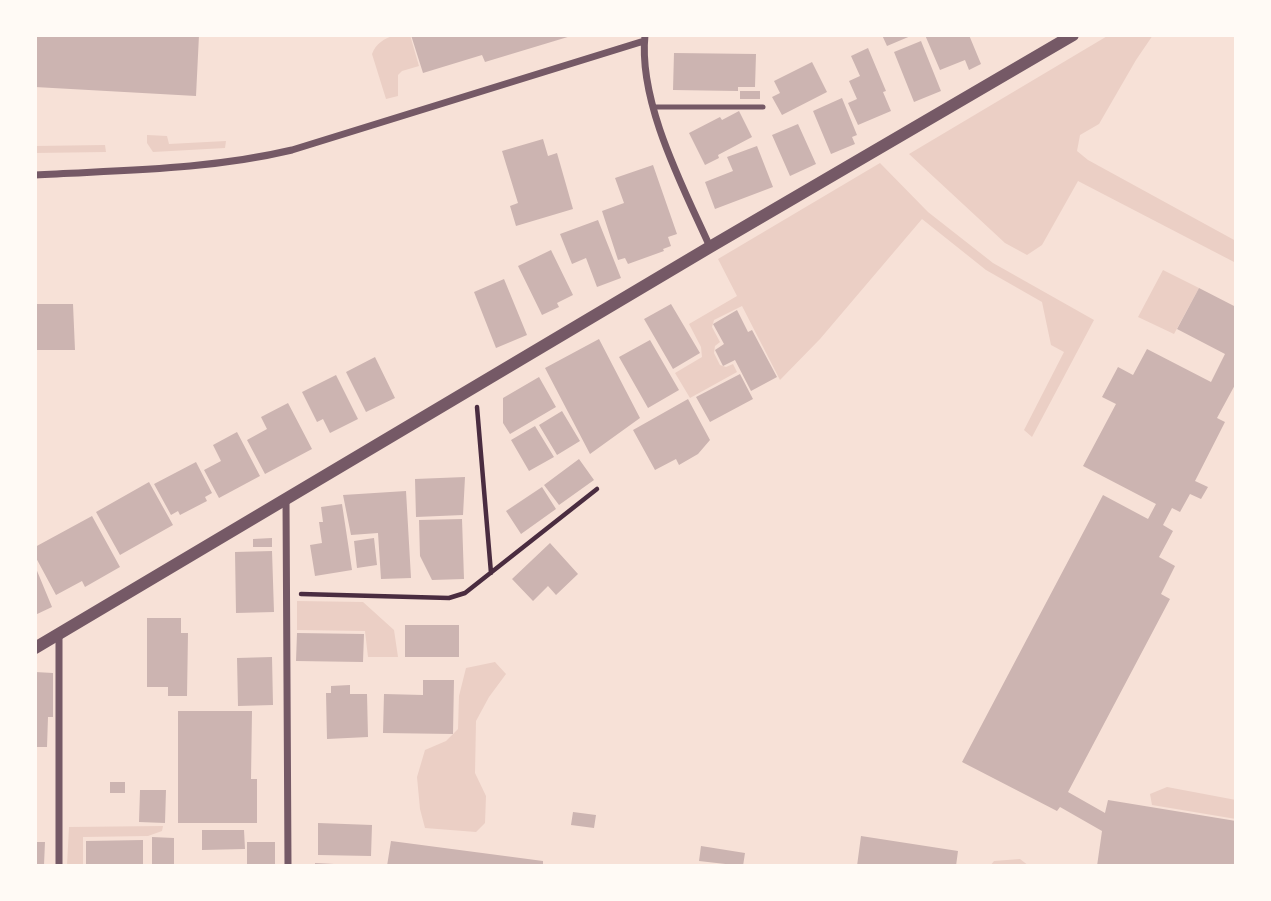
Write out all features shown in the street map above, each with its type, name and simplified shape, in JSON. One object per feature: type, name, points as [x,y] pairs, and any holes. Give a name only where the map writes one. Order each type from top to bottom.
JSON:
[{"type":"street","points":[[35,648],[1073,35]]},
{"type":"street","points":[[35,175],[252,160],[292,150],[644,38],[649,89],[666,146],[710,247]]},
{"type":"street","points":[[286,500],[288,866]]},
{"type":"street","points":[[59,634],[60,866]]},
{"type":"lane","points":[[654,107],[763,107]]},
{"type":"path","points":[[475,387],[491,574]]},
{"type":"path","points":[[286,593],[449,598],[465,593],[597,489]]},
{"type":"shaded area","points":[[395,35],[410,35],[419,66],[402,71],[398,75],[398,96],[386,99],[372,54],[381,42]]},
{"type":"shaded area","points":[[1109,35],[1153,35],[1099,124],[1080,135],[1077,151],[1088,160],[1236,241],[1236,263],[1078,181],[1042,245],[1027,255],[1005,243],[909,154]]},
{"type":"shaded area","points":[[147,135],[167,136],[169,144],[226,141],[225,148],[153,152],[147,143]]},
{"type":"shaded area","points":[[105,145],[106,152],[35,153],[35,146]]},
{"type":"shaded area","points":[[880,163],[928,212],[993,263],[1094,320],[1032,437],[1024,430],[1064,352],[1051,345],[1042,302],[986,270],[922,219],[820,339],[780,380],[742,306],[714,320],[712,327],[720,342],[715,346],[714,353],[720,365],[726,367],[733,364],[737,372],[690,398],[675,373],[702,357],[701,347],[689,324],[737,296],[718,259]]},
{"type":"shaded area","points":[[1163,270],[1199,288],[1174,334],[1138,317]]},
{"type":"shaded area","points":[[297,601],[363,602],[394,630],[398,657],[368,657],[365,631],[297,630]]},
{"type":"shaded area","points":[[495,662],[506,674],[476,721],[475,773],[486,796],[485,823],[476,832],[425,828],[417,777],[425,750],[446,741],[458,729],[459,696],[466,668]]},
{"type":"shaded area","points":[[1167,787],[1236,800],[1236,819],[1152,805],[1150,794]]},
{"type":"shaded area","points":[[163,826],[162,831],[148,836],[83,837],[83,866],[67,866],[69,827]]},
{"type":"shaded area","points":[[1020,859],[1029,866],[990,866],[994,861]]},
{"type":"building","points":[[35,35],[199,35],[196,96],[35,87]]},
{"type":"building","points":[[411,35],[571,36],[485,62],[482,55],[423,73]]},
{"type":"building","points":[[882,35],[913,35],[887,46]]},
{"type":"building","points":[[925,35],[969,35],[981,64],[969,70],[965,60],[940,70]]},
{"type":"building","points":[[921,41],[941,91],[914,102],[894,52]]},
{"type":"building","points":[[868,48],[886,91],[883,92],[891,111],[858,125],[848,103],[857,99],[849,81],[860,76],[851,56]]},
{"type":"building","points":[[674,53],[756,54],[755,87],[738,87],[738,91],[673,90]]},
{"type":"building","points":[[812,62],[827,92],[782,115],[772,97],[780,93],[774,81]]},
{"type":"building","points":[[740,91],[760,91],[760,99],[740,99]]},
{"type":"building","points":[[842,98],[857,135],[852,137],[855,144],[831,154],[813,111]]},
{"type":"building","points":[[739,111],[752,137],[705,165],[689,133],[720,117],[722,120]]},
{"type":"building","points":[[798,124],[816,164],[790,176],[772,135]]},
{"type":"building","points":[[543,139],[548,156],[557,153],[573,209],[516,226],[510,206],[518,203],[502,151]]},
{"type":"building","points":[[757,146],[773,187],[715,209],[705,182],[733,171],[727,157]]},
{"type":"building","points":[[653,165],[677,234],[668,237],[671,246],[663,249],[664,251],[628,264],[625,258],[618,260],[602,211],[624,203],[615,178]]},
{"type":"building","points":[[598,220],[621,278],[597,287],[586,258],[572,264],[560,234]]},
{"type":"building","points":[[551,250],[573,295],[557,303],[559,307],[542,315],[518,266]]},
{"type":"building","points":[[504,279],[527,335],[496,348],[474,292]]},
{"type":"building","points":[[1199,288],[1236,307],[1236,383],[1217,418],[1225,422],[1195,481],[1208,487],[1201,499],[1190,494],[1180,512],[1172,508],[1163,525],[1173,531],[1159,557],[1175,566],[1161,594],[1170,599],[1068,792],[1105,813],[1108,800],[1236,821],[1236,866],[1097,866],[1102,831],[1060,807],[1057,811],[962,762],[1103,495],[1148,519],[1156,504],[1083,466],[1116,404],[1102,397],[1118,367],[1133,375],[1147,349],[1211,382],[1225,354],[1177,329]]},
{"type":"building","points":[[35,304],[73,304],[75,350],[35,350]]},
{"type":"building","points":[[671,304],[700,353],[673,369],[644,319]]},
{"type":"building","points":[[737,310],[748,332],[752,330],[777,377],[751,391],[735,360],[723,366],[715,350],[724,344],[713,324]]},
{"type":"building","points":[[599,339],[640,418],[590,454],[545,368]]},
{"type":"building","points":[[650,340],[679,390],[648,408],[619,357]]},
{"type":"building","points":[[375,357],[395,398],[366,412],[346,372]]},
{"type":"building","points":[[740,374],[753,399],[710,422],[696,397]]},
{"type":"building","points":[[336,375],[358,419],[330,433],[323,419],[317,422],[302,392]]},
{"type":"building","points":[[539,377],[556,407],[510,434],[503,423],[503,398]]},
{"type":"building","points":[[688,399],[710,440],[698,454],[679,465],[676,459],[655,470],[633,430]]},
{"type":"building","points":[[288,403],[312,449],[265,474],[247,440],[267,429],[261,417]]},
{"type":"building","points":[[562,411],[580,441],[557,455],[539,425]]},
{"type":"building","points":[[535,426],[554,457],[529,471],[511,440]]},
{"type":"building","points":[[237,432],[260,476],[219,498],[204,470],[221,461],[213,445]]},
{"type":"building","points":[[579,459],[594,480],[559,505],[544,485]]},
{"type":"building","points":[[196,462],[212,493],[205,497],[207,501],[180,515],[178,511],[171,515],[154,484]]},
{"type":"building","points":[[465,477],[463,515],[416,517],[415,479]]},
{"type":"building","points":[[149,482],[173,525],[120,555],[96,512]]},
{"type":"building","points":[[542,487],[556,509],[521,534],[506,511]]},
{"type":"building","points":[[406,491],[411,578],[381,579],[378,533],[351,535],[343,495]]},
{"type":"building","points":[[342,504],[352,570],[315,576],[310,545],[322,543],[319,522],[323,522],[321,507]]},
{"type":"building","points":[[92,516],[120,567],[85,587],[82,581],[56,595],[35,556],[35,547]]},
{"type":"building","points":[[462,519],[464,579],[432,580],[420,556],[419,520]]},
{"type":"building","points":[[272,538],[272,547],[253,547],[253,539]]},
{"type":"building","points":[[374,538],[377,565],[357,568],[354,541]]},
{"type":"building","points":[[550,543],[578,574],[556,595],[548,586],[533,601],[512,579]]},
{"type":"building","points":[[272,551],[274,612],[236,613],[235,552]]},
{"type":"building","points":[[35,566],[52,607],[35,615]]},
{"type":"building","points":[[147,618],[181,618],[181,633],[188,633],[187,696],[168,696],[168,687],[147,687]]},
{"type":"building","points":[[405,625],[459,625],[459,657],[405,657]]},
{"type":"building","points":[[297,633],[364,634],[363,662],[296,661]]},
{"type":"building","points":[[272,657],[273,705],[238,706],[237,658]]},
{"type":"building","points":[[35,672],[53,673],[53,717],[48,717],[47,747],[35,747]]},
{"type":"building","points":[[423,680],[454,680],[453,734],[383,733],[384,694],[423,695]]},
{"type":"building","points":[[350,685],[350,694],[367,694],[368,737],[327,739],[326,693],[331,693],[331,686]]},
{"type":"building","points":[[178,711],[252,711],[251,779],[257,779],[257,823],[178,823]]},
{"type":"building","points":[[110,782],[125,782],[125,793],[110,793]]},
{"type":"building","points":[[140,790],[166,790],[165,823],[139,822]]},
{"type":"building","points":[[573,812],[596,815],[594,828],[571,825]]},
{"type":"building","points":[[318,823],[372,825],[371,856],[318,855]]},
{"type":"building","points":[[202,830],[244,830],[245,849],[202,850]]},
{"type":"building","points":[[861,836],[958,851],[956,866],[857,866]]},
{"type":"building","points":[[152,837],[174,838],[174,866],[152,866]]},
{"type":"building","points":[[143,840],[143,866],[86,866],[86,841]]},
{"type":"building","points":[[391,841],[543,861],[543,866],[387,866]]},
{"type":"building","points":[[35,842],[45,842],[44,865],[35,865]]},
{"type":"building","points":[[247,842],[275,842],[275,866],[247,866]]},
{"type":"building","points":[[701,846],[745,853],[743,866],[699,861]]},
{"type":"building","points":[[315,863],[334,864],[315,866]]}]
